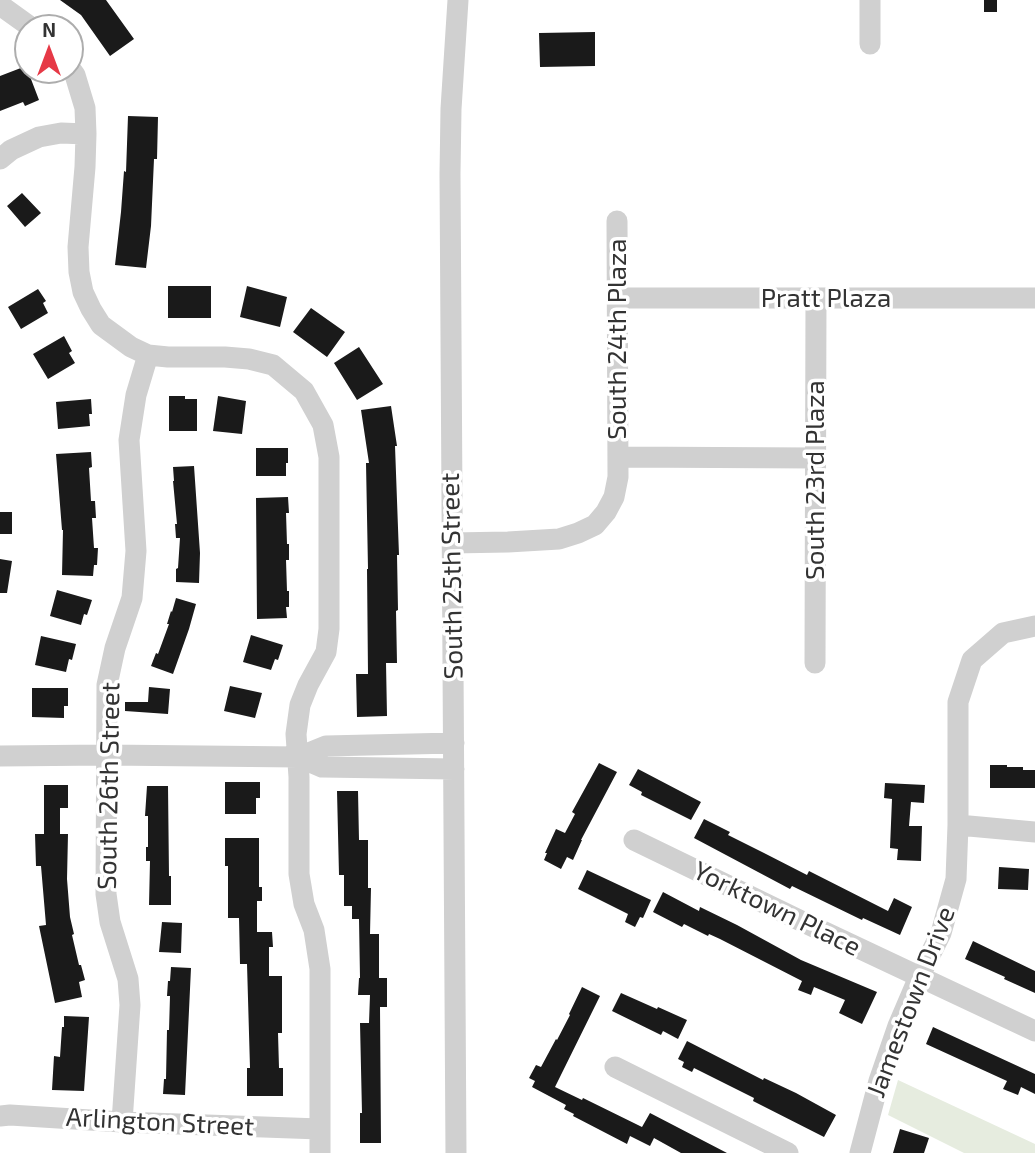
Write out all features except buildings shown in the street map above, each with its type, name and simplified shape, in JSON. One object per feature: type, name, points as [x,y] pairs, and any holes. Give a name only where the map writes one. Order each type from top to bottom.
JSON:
[{"type":"street","name":"South 25th Street","points":[[456,1153],[450,174],[458,0]]},
{"type":"street","points":[[870,0],[870,44]]},
{"type":"street","points":[[78,84],[85,108],[86,134],[78,247],[79,272],[90,309],[101,325],[131,347],[148,355],[225,357],[273,365],[304,391],[323,425],[329,457],[329,629],[326,652],[300,705],[296,734],[299,757],[299,874],[304,904],[314,930],[320,969],[320,1153]]},
{"type":"street","points":[[0,159],[11,150],[39,137],[61,133],[86,134]]},
{"type":"street","name":"South 24th Plaza","points":[[452,543],[559,539],[595,525],[606,512],[614,496],[618,477],[617,221]]},
{"type":"street","name":"Pratt Plaza","points":[[617,298],[1035,298]]},
{"type":"street","name":"South 23rd Plaza","points":[[815,663],[816,298]]},
{"type":"street","name":"South 26th Street","points":[[122,1122],[130,1005],[128,979],[110,922],[106,894],[107,685],[115,648],[132,598],[135,551],[129,440],[135,395],[148,355]]},
{"type":"street","points":[[618,457],[815,458]]},
{"type":"street","name":"Jamestown Drive","points":[[860,1153],[879,1081],[898,1026],[941,933],[956,879],[958,702],[972,660],[1003,633],[1035,626]]},
{"type":"street","points":[[299,757],[326,746],[454,743]]},
{"type":"street","points":[[0,756],[299,757],[323,767],[454,769]]},
{"type":"street","points":[[958,825],[1035,832]]},
{"type":"street","name":"Yorktown Place","points":[[634,840],[1035,1031]]},
{"type":"street","points":[[615,1067],[788,1153]]},
{"type":"street","name":"Arlington Street","points":[[0,1116],[320,1129]]},
{"type":"shaded area","points":[[898,1080],[1035,1144],[1035,1153],[964,1153],[888,1115]]}]
